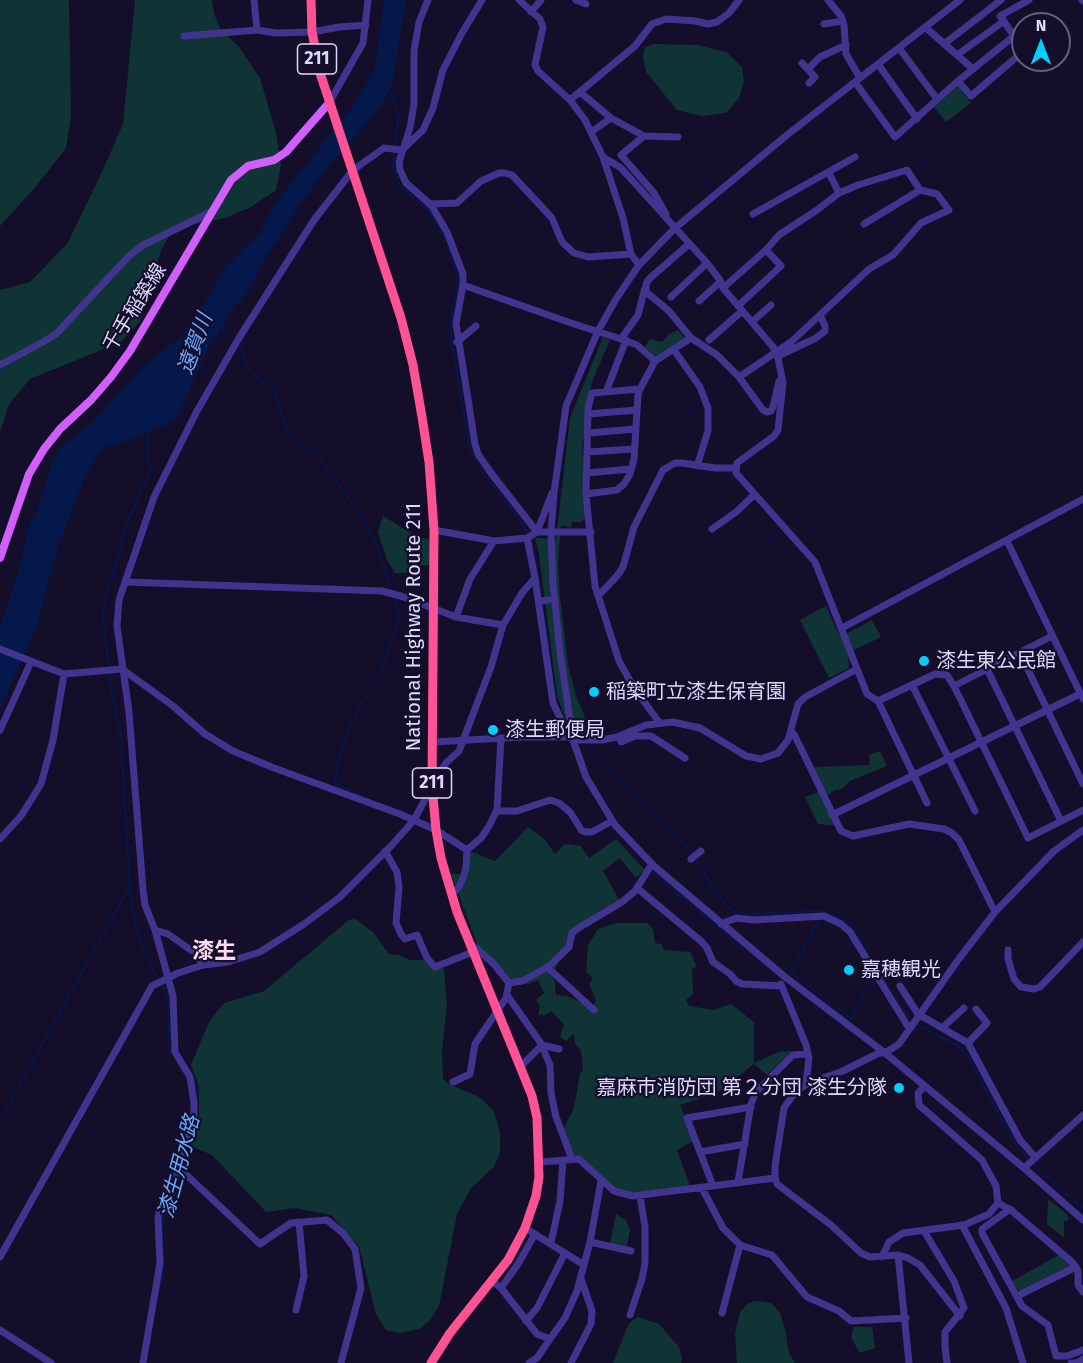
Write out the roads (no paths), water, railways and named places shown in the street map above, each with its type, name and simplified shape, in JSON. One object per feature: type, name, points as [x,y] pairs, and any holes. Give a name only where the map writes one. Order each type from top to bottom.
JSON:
[{"type":"highway","name":"National Highway Route 211","points":[[311,0],[312,32],[329,103],[401,318],[413,365],[429,462],[434,530],[432,786],[441,858],[473,952],[532,1096],[537,1118],[540,1162],[536,1196],[525,1228],[508,1260],[450,1333],[431,1363]]},
{"type":"main road","name":"千手稲築線","points":[[0,558],[29,474],[60,429],[91,400],[130,351],[231,180],[239,171],[248,166],[274,160],[286,152],[329,103]]},
{"type":"street","points":[[254,0],[256,30]]},
{"type":"street","points":[[329,103],[363,43],[369,0]]},
{"type":"street","points":[[428,0],[419,22],[414,51],[414,105],[410,128],[399,162],[402,177],[429,204],[447,232],[463,274],[464,285],[456,322],[457,342],[478,454],[537,532]]},
{"type":"street","points":[[144,1363],[151,1307],[160,1263],[158,1218],[161,1204],[174,1179],[194,1118],[194,1103],[190,1077],[175,1052],[175,1011],[168,977],[143,890],[129,712],[122,669],[117,610],[154,497],[196,411],[239,338],[292,252],[352,167],[384,148],[402,150],[423,130],[433,108],[443,70],[482,0]]},
{"type":"street","points":[[519,0],[540,19],[543,27],[535,65],[538,71],[570,100],[585,120],[603,157],[623,218],[631,254],[639,264]]},
{"type":"street","points":[[531,12],[541,0]]},
{"type":"street","points":[[576,0],[586,4]]},
{"type":"street","points":[[570,100],[635,46],[652,24],[666,19],[708,24],[717,22],[729,13],[739,0]]},
{"type":"street","points":[[828,0],[843,21],[849,60],[858,80],[895,138],[937,99],[1011,38]]},
{"type":"street","points":[[571,738],[554,595],[551,532],[566,406],[598,331],[639,264],[675,228],[786,135],[960,0]]},
{"type":"street","points":[[944,44],[1001,0]]},
{"type":"street","points":[[957,56],[1002,18],[1029,0]]},
{"type":"street","points":[[992,7],[1011,32]]},
{"type":"street","points":[[824,24],[843,21]]},
{"type":"street","points":[[184,36],[256,30],[276,33],[312,32],[366,25]]},
{"type":"street","points":[[925,27],[973,69]]},
{"type":"street","points":[[809,83],[815,77],[805,66],[846,45]]},
{"type":"street","points":[[899,48],[937,99]]},
{"type":"street","points":[[958,81],[971,96],[1011,62]]},
{"type":"street","points":[[878,64],[916,118]]},
{"type":"street","points":[[580,92],[611,118],[644,136],[678,137]]},
{"type":"street","points":[[591,132],[611,118]]},
{"type":"street","points":[[644,136],[621,155],[654,193],[669,222]]},
{"type":"street","points":[[603,157],[621,168],[707,263],[776,352],[783,383],[778,430],[774,436],[742,459],[736,468]]},
{"type":"street","points":[[753,214],[855,158]]},
{"type":"street","points":[[699,301],[766,250],[779,235],[818,210],[839,193],[907,170],[920,190],[937,194],[949,210],[921,223],[892,255],[869,269],[791,342],[739,377]]},
{"type":"street","points":[[429,204],[457,203],[481,181],[499,173],[505,173],[512,175],[552,218],[566,248],[588,257],[631,254]]},
{"type":"street","points":[[829,173],[839,193]]},
{"type":"street","points":[[864,224],[920,190]]},
{"type":"street","points":[[0,365],[56,334],[129,256],[143,245],[213,211]]},
{"type":"street","points":[[606,392],[624,340],[638,315],[645,284],[689,244]]},
{"type":"street","points":[[709,339],[781,266],[766,250]]},
{"type":"street","points":[[671,297],[707,263]]},
{"type":"street","points":[[464,285],[638,345],[656,361]]},
{"type":"street","points":[[645,288],[646,292],[669,311],[691,338],[717,355],[739,377],[763,410],[767,412],[773,407],[781,370]]},
{"type":"street","points":[[752,322],[771,305]]},
{"type":"street","points":[[776,352],[816,338],[825,331],[820,315]]},
{"type":"street","points":[[457,342],[476,326]]},
{"type":"street","points":[[586,494],[617,490],[624,484],[631,469],[640,389],[656,361],[691,338]]},
{"type":"street","points":[[674,350],[700,387],[708,408],[708,431],[697,466]]},
{"type":"street","points":[[640,389],[592,393],[588,414],[586,494],[595,586],[598,596],[619,661],[634,688],[659,722]]},
{"type":"street","points":[[588,414],[637,410]]},
{"type":"street","points":[[589,433],[635,429]]},
{"type":"street","points":[[587,452],[634,449]]},
{"type":"street","points":[[598,596],[623,567],[634,527],[663,470],[675,463],[736,468]]},
{"type":"street","points":[[736,468],[739,478],[815,562],[867,694],[878,701],[927,803]]},
{"type":"street","points":[[586,473],[631,469]]},
{"type":"street","points":[[537,532],[555,486]]},
{"type":"street","points":[[712,529],[736,512],[754,495]]},
{"type":"street","points":[[842,628],[1083,499]]},
{"type":"street","points":[[434,530],[494,541],[527,538],[537,532],[591,532]]},
{"type":"street","points":[[527,538],[553,703],[571,738],[586,777],[612,821],[652,864],[785,978],[885,1053],[1083,1220]]},
{"type":"street","points":[[456,617],[470,579],[494,541]]},
{"type":"street","points":[[832,815],[1047,709],[1082,696],[1007,541]]},
{"type":"street","points":[[0,1257],[149,991],[157,982],[203,965],[228,962],[260,952],[304,924],[340,897],[414,820],[446,764],[459,751],[491,667],[503,625],[522,593],[535,578]]},
{"type":"street","points":[[126,582],[382,591],[456,617],[503,625]]},
{"type":"street","points":[[954,686],[1052,636]]},
{"type":"street","points":[[0,649],[64,674],[122,669],[173,706],[205,734],[233,751],[414,820],[436,830],[467,850]]},
{"type":"street","points":[[1020,653],[1083,784]]},
{"type":"street","points":[[0,730],[29,661]]},
{"type":"street","points":[[433,742],[501,738],[601,740],[619,736],[646,725],[673,722],[700,728],[737,752],[753,759],[767,758],[778,753],[788,740],[794,712],[805,697],[856,669]]},
{"type":"street","points":[[987,669],[1061,821]]},
{"type":"street","points":[[878,701],[940,673],[947,675],[1028,838],[1083,810]]},
{"type":"street","points":[[0,839],[21,816],[41,784],[53,740],[64,674]]},
{"type":"street","points":[[912,685],[975,811]]},
{"type":"street","points":[[791,731],[841,831],[853,836],[909,824],[952,833],[959,840],[995,912]]},
{"type":"street","points":[[619,736],[621,742],[635,736],[651,736],[685,758]]},
{"type":"street","points":[[452,894],[459,887],[463,878],[467,850],[481,838],[496,811],[499,799],[501,738]]},
{"type":"street","points":[[496,811],[517,811],[550,800],[570,812],[582,831],[592,832],[612,821]]},
{"type":"street","points":[[960,1316],[920,1265],[898,1255],[870,1257],[861,1253],[831,1225],[781,1188],[775,1178],[775,1166],[784,1108],[794,1094],[806,1084],[843,1071],[879,1053],[885,1053],[899,1044],[995,912],[1054,851],[1083,831]]},
{"type":"street","points":[[385,850],[397,872],[399,887],[396,923],[405,939],[417,935],[427,958],[435,967],[473,952]]},
{"type":"street","points":[[691,859],[701,851]]},
{"type":"street","points":[[509,983],[522,981],[547,967],[569,947],[572,933],[622,902],[637,888],[652,864]]},
{"type":"street","points":[[637,888],[702,942],[713,962],[736,981],[741,984],[781,986]]},
{"type":"street","points":[[722,924],[736,918],[754,920],[824,916],[841,924],[850,932],[907,1025],[912,1026]]},
{"type":"street","points":[[155,930],[168,934],[195,953],[203,965]]},
{"type":"street","points":[[453,1082],[470,1074],[475,1044],[498,1012],[507,995],[509,983],[493,963],[469,941]]},
{"type":"street","points":[[1008,950],[1014,979],[1022,987],[1034,989],[1040,987],[1083,942]]},
{"type":"street","points":[[547,967],[594,1010]]},
{"type":"street","points":[[785,978],[781,981],[781,986],[808,1054],[809,1070],[806,1084]]},
{"type":"street","points":[[900,986],[918,1014],[968,1043],[1020,1140],[1035,1157]]},
{"type":"street","points":[[507,995],[542,1046],[550,1065],[551,1093],[556,1117],[572,1159]]},
{"type":"street","points":[[942,1028],[964,1008]]},
{"type":"street","points":[[968,1043],[987,1023],[976,1009]]},
{"type":"street","points":[[542,1046],[559,1048]]},
{"type":"street","points":[[520,1067],[542,1046]]},
{"type":"street","points":[[738,1182],[751,1107],[756,1092],[793,1055],[808,1054]]},
{"type":"street","points":[[882,1257],[889,1242],[903,1233],[962,1225],[989,1214],[998,1203],[996,1186],[982,1160],[920,1105],[918,1093],[925,1086]]},
{"type":"street","points":[[713,1186],[687,1118],[751,1107]]},
{"type":"street","points":[[1024,1168],[1083,1114]]},
{"type":"street","points":[[700,1152],[745,1144]]},
{"type":"street","points":[[540,1162],[572,1159],[584,1162],[602,1181],[620,1194],[640,1197],[775,1178]]},
{"type":"street","points":[[551,1243],[560,1201],[563,1160]]},
{"type":"street","points":[[178,1167],[260,1244],[291,1223],[327,1220],[343,1233],[355,1249],[361,1288],[341,1363]]},
{"type":"street","points":[[530,1363],[537,1358],[565,1318],[581,1278],[602,1181]]},
{"type":"street","points":[[702,1188],[723,1228],[740,1245],[772,1255],[807,1297],[839,1311],[851,1321],[906,1318]]},
{"type":"street","points":[[630,1315],[645,1263],[645,1227],[640,1197]]},
{"type":"street","points":[[998,1203],[1010,1209],[1076,1268],[1078,1285],[1083,1292]]},
{"type":"street","points":[[1010,1209],[982,1229],[982,1233],[1022,1306],[1048,1325],[1056,1356],[1067,1356],[1083,1350]]},
{"type":"street","points":[[297,1310],[304,1276],[299,1222]]},
{"type":"street","points":[[962,1225],[1006,1308],[1023,1363]]},
{"type":"street","points":[[525,1228],[584,1265]]},
{"type":"street","points":[[924,1231],[963,1300],[964,1308],[960,1316],[945,1332],[947,1363]]},
{"type":"street","points":[[501,1288],[535,1234]]},
{"type":"street","points":[[590,1242],[631,1251]]},
{"type":"street","points":[[722,1313],[740,1245]]},
{"type":"street","points":[[526,1321],[537,1308],[565,1253]]},
{"type":"street","points":[[898,1255],[909,1363]]},
{"type":"street","points":[[1017,1296],[1076,1268]]},
{"type":"street","points":[[571,1363],[591,1323],[592,1311],[581,1278]]},
{"type":"street","points":[[492,1281],[501,1288],[537,1334],[550,1339]]},
{"type":"street","points":[[0,1330],[51,1363]]},
{"type":"street","points":[[1071,1363],[1077,1363],[1083,1359]]},
{"type":"water","name":"遠賀川","points":[[384,0],[406,0],[392,84],[384,101],[359,133],[327,167],[260,266],[250,290],[234,307],[210,345],[175,421],[115,445],[106,445],[98,454],[84,480],[58,546],[37,625],[0,710],[0,628],[19,570],[30,524],[38,508],[52,462],[59,449],[95,420],[144,366],[183,336],[224,268],[261,232],[273,206],[351,109],[375,68]]},
{"type":"waterway","points":[[387,90],[394,97],[398,118],[395,147]]},
{"type":"waterway","points":[[394,152],[393,167],[400,186],[427,209],[445,238],[457,272],[458,284],[451,320],[451,337],[470,449],[483,472],[522,523],[531,541],[538,577]]},
{"type":"waterway","name":"遠賀川","points":[[221,326],[241,348],[245,363],[250,370],[272,390],[278,401],[284,424],[291,435],[318,455],[356,509],[376,543],[393,591]]},
{"type":"waterway","points":[[148,432],[147,450],[151,470],[126,525],[105,598],[103,619],[111,688],[121,737],[130,893],[136,927],[148,960],[168,999],[169,1043],[173,1051]]},
{"type":"waterway","points":[[371,800],[334,783],[347,735],[361,703],[376,684],[398,620],[395,597]]},
{"type":"waterway","points":[[542,604],[549,648]]},
{"type":"waterway","points":[[586,742],[685,844],[724,903],[733,911],[745,914],[821,911],[850,925],[907,1015],[918,1025],[956,1045],[969,1058],[1013,1140],[1029,1160]]},
{"type":"waterway","points":[[650,871],[780,977]]},
{"type":"waterway","points":[[72,991],[128,889]]},
{"type":"waterway","points":[[821,917],[794,965],[792,973],[851,1018]]},
{"type":"waterway","points":[[851,1020],[874,974]]},
{"type":"waterway","points":[[0,1121],[70,994]]},
{"type":"waterway","name":"漆生用水路","points":[[180,1055],[193,1076],[197,1088],[197,1102]]},
{"type":"waterway","name":"漆生用水路","points":[[183,1169],[197,1120]]},
{"type":"waterway","points":[[1033,1164],[1083,1207]]},
{"type":"waterway","name":"漆生用水路","points":[[159,1290],[164,1268],[162,1234],[164,1214],[170,1196],[182,1174]]},
{"type":"place","name":"漆生東公民館","points":[[924,661]]},
{"type":"place","name":"稲築町立漆生保育園","points":[[594,692]]},
{"type":"place","name":"漆生郵便局","points":[[493,730]]},
{"type":"place","name":"嘉穂観光","points":[[849,970]]},
{"type":"place","name":"嘉麻市消防団 第２分団 漆生分隊","points":[[899,1088]]},
{"type":"district","name":"漆生","points":[[214,952]]}]
